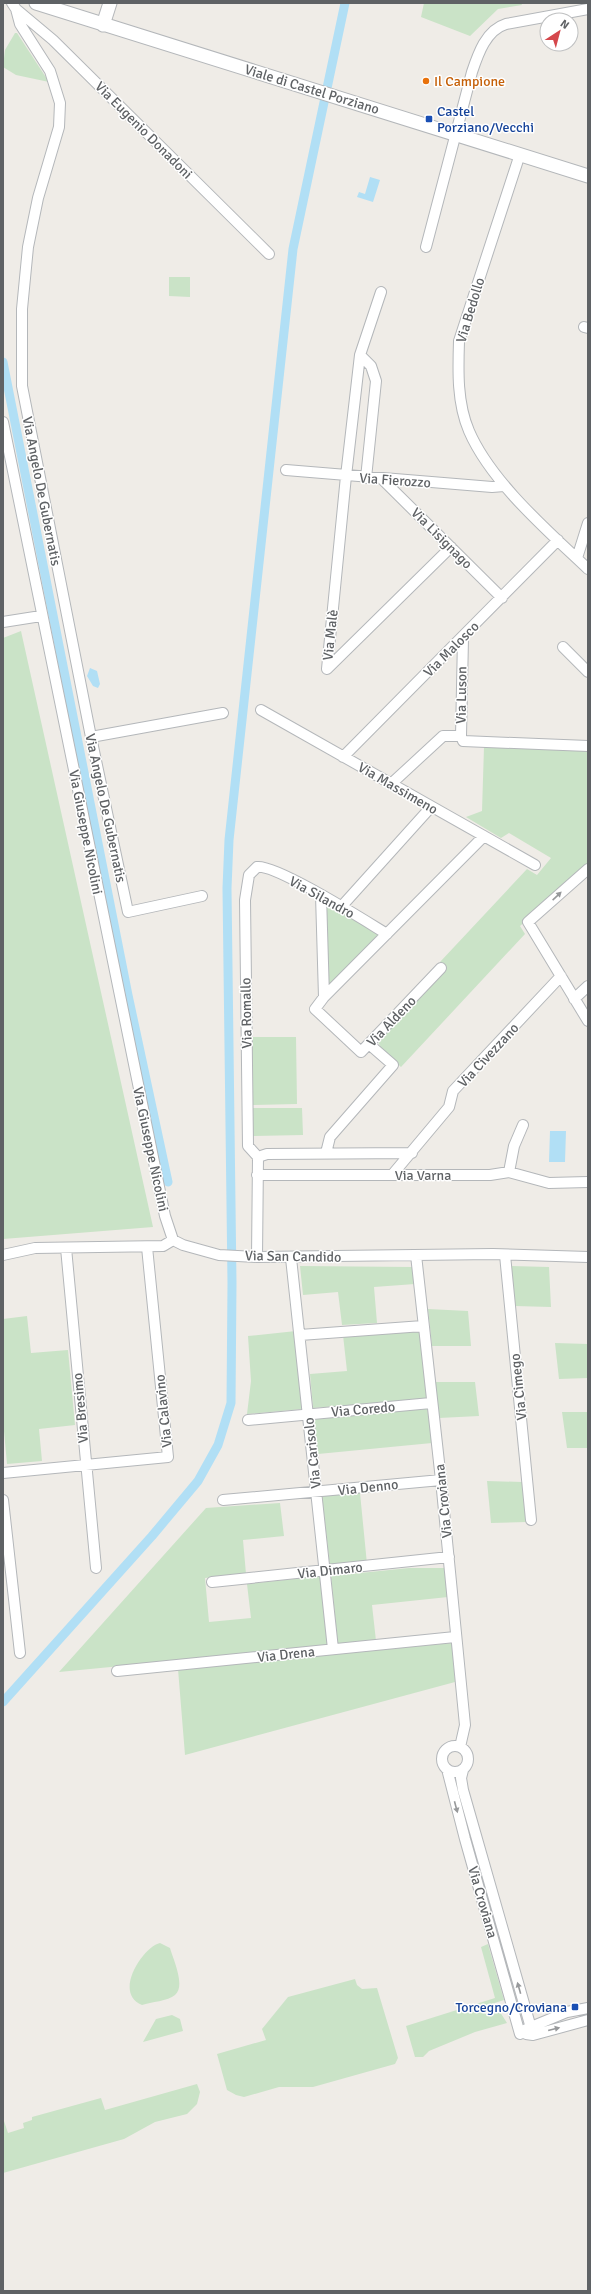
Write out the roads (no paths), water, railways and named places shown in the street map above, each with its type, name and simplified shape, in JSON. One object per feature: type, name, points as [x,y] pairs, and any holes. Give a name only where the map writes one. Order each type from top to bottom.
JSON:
[{"type":"street","name":"Viale di Castel Porziano","points":[[36,3],[588,176]]},
{"type":"street","points":[[103,25],[110,3]]},
{"type":"street","name":"Via Eugenio Donadoni","points":[[14,6],[53,40],[269,254]]},
{"type":"street","name":"Via Angelo De Gubernatis","points":[[14,6],[20,24],[50,71],[60,103],[59,127],[38,198],[28,248],[22,316],[22,386],[90,737],[128,912],[202,896]]},
{"type":"street","points":[[426,247],[476,62],[492,33],[501,26],[514,22],[588,9]]},
{"type":"street","name":"Via Bedollo","points":[[520,154],[459,341],[458,369],[460,398],[469,431],[484,459],[504,486],[588,569]]},
{"type":"street","points":[[346,476],[360,355],[381,292]]},
{"type":"street","points":[[360,355],[371,366],[376,381],[366,478]]},
{"type":"street","name":"Via Giuseppe Nicolini","points":[[3,422],[41,616],[165,1216],[173,1240]]},
{"type":"street","name":"Via Fierozzo","points":[[286,470],[492,488],[504,486]]},
{"type":"street","name":"Via Malè","points":[[346,476],[327,669],[451,547]]},
{"type":"street","name":"Via Lisignago","points":[[382,479],[502,598]]},
{"type":"street","points":[[577,558],[588,523]]},
{"type":"street","name":"Via Malosco","points":[[343,757],[463,638],[558,540]]},
{"type":"street","points":[[3,622],[41,616]]},
{"type":"street","name":"Via Luson","points":[[391,784],[443,736],[461,736],[463,638]]},
{"type":"street","points":[[563,647],[588,672]]},
{"type":"street","name":"Via Massimeno","points":[[261,710],[535,865]]},
{"type":"street","points":[[90,737],[223,713]]},
{"type":"street","points":[[461,736],[465,742],[588,746]]},
{"type":"street","points":[[341,907],[431,807]]},
{"type":"street","points":[[324,997],[484,836]]},
{"type":"street","name":"Via Silandro","points":[[255,869],[268,868],[321,895],[387,934]]},
{"type":"street","name":"Via Romallo","points":[[255,869],[246,881],[245,900],[248,1146],[258,1157]]},
{"type":"street","points":[[588,869],[528,922],[588,1021]]},
{"type":"street","points":[[321,895],[324,997]]},
{"type":"street","name":"Via Aldeno","points":[[324,997],[315,1009],[361,1052],[370,1045],[441,968]]},
{"type":"street","name":"Via Civezzano","points":[[392,1175],[449,1107],[454,1091],[561,976]]},
{"type":"street","points":[[574,999],[588,986]]},
{"type":"street","points":[[326,1153],[330,1137],[393,1065],[370,1045]]},
{"type":"street","points":[[509,1172],[514,1146],[523,1125]]},
{"type":"street","points":[[257,1257],[256,1175],[258,1157],[267,1154],[412,1152]]},
{"type":"street","name":"Via Varna","points":[[256,1175],[490,1174],[509,1172],[549,1183],[588,1182]]},
{"type":"street","points":[[3,1255],[35,1248],[163,1246],[173,1240]]},
{"type":"street","name":"Via San Candido","points":[[173,1240],[183,1245],[219,1255],[244,1255],[257,1257],[291,1258],[505,1255],[588,1257]]},
{"type":"street","name":"Via Calavino","points":[[3,1473],[168,1457],[147,1247]]},
{"type":"street","name":"Via Bresimo","points":[[66,1248],[85,1465],[96,1568]]},
{"type":"street","name":"Via Cimego","points":[[505,1255],[531,1520]]},
{"type":"street","name":"Via Croviana","points":[[416,1256],[431,1403],[441,1480],[455,1637],[465,1725],[460,1747]]},
{"type":"street","name":"Via Carisolo","points":[[291,1258],[333,1649]]},
{"type":"street","points":[[300,1335],[423,1326]]},
{"type":"street","name":"Via Coredo","points":[[248,1420],[431,1403]]},
{"type":"street","name":"Via Denno","points":[[223,1500],[441,1480]]},
{"type":"street","points":[[3,1500],[20,1653]]},
{"type":"street","name":"Via Dimaro","points":[[212,1582],[449,1557]]},
{"type":"street","name":"Via Drena","points":[[117,1671],[455,1637]]},
{"type":"street","points":[[451,1746],[460,1747],[466,1752],[468,1759],[463,1770],[455,1772],[447,1769],[442,1759],[445,1751],[451,1746]]},
{"type":"street","name":"Via Croviana","points":[[447,1769],[465,1839],[520,2034],[531,2030],[463,1790],[461,1778],[463,1770]]},
{"type":"street","points":[[465,1839],[474,1840],[477,1837]]},
{"type":"street","points":[[483,1902],[494,1899]]},
{"type":"street","points":[[501,1967],[512,1963]]},
{"type":"street","points":[[531,2030],[567,2012],[587,2009]]},
{"type":"street","points":[[531,2030],[588,2020]]},
{"type":"water","points":[[370,177],[380,180],[373,202],[357,197],[359,192],[365,194]]},
{"type":"water","points":[[90,668],[97,671],[100,684],[98,688],[93,686],[87,676]]},
{"type":"water","points":[[550,1131],[566,1131],[565,1162],[549,1162]]},
{"type":"waterway","points":[[3,1702],[152,1536],[198,1481],[218,1445],[231,1403],[232,1283],[227,888],[229,840],[293,249],[345,3]]},
{"type":"waterway","points":[[3,362],[128,995],[168,1182]]},
{"type":"place","name":"Il Campione","points":[[426,81]]},
{"type":"place","name":"Castel Porziano/Vecchi","points":[[429,119]]},
{"type":"place","name":"Torcegno/Croviana","points":[[575,2007]]}]
